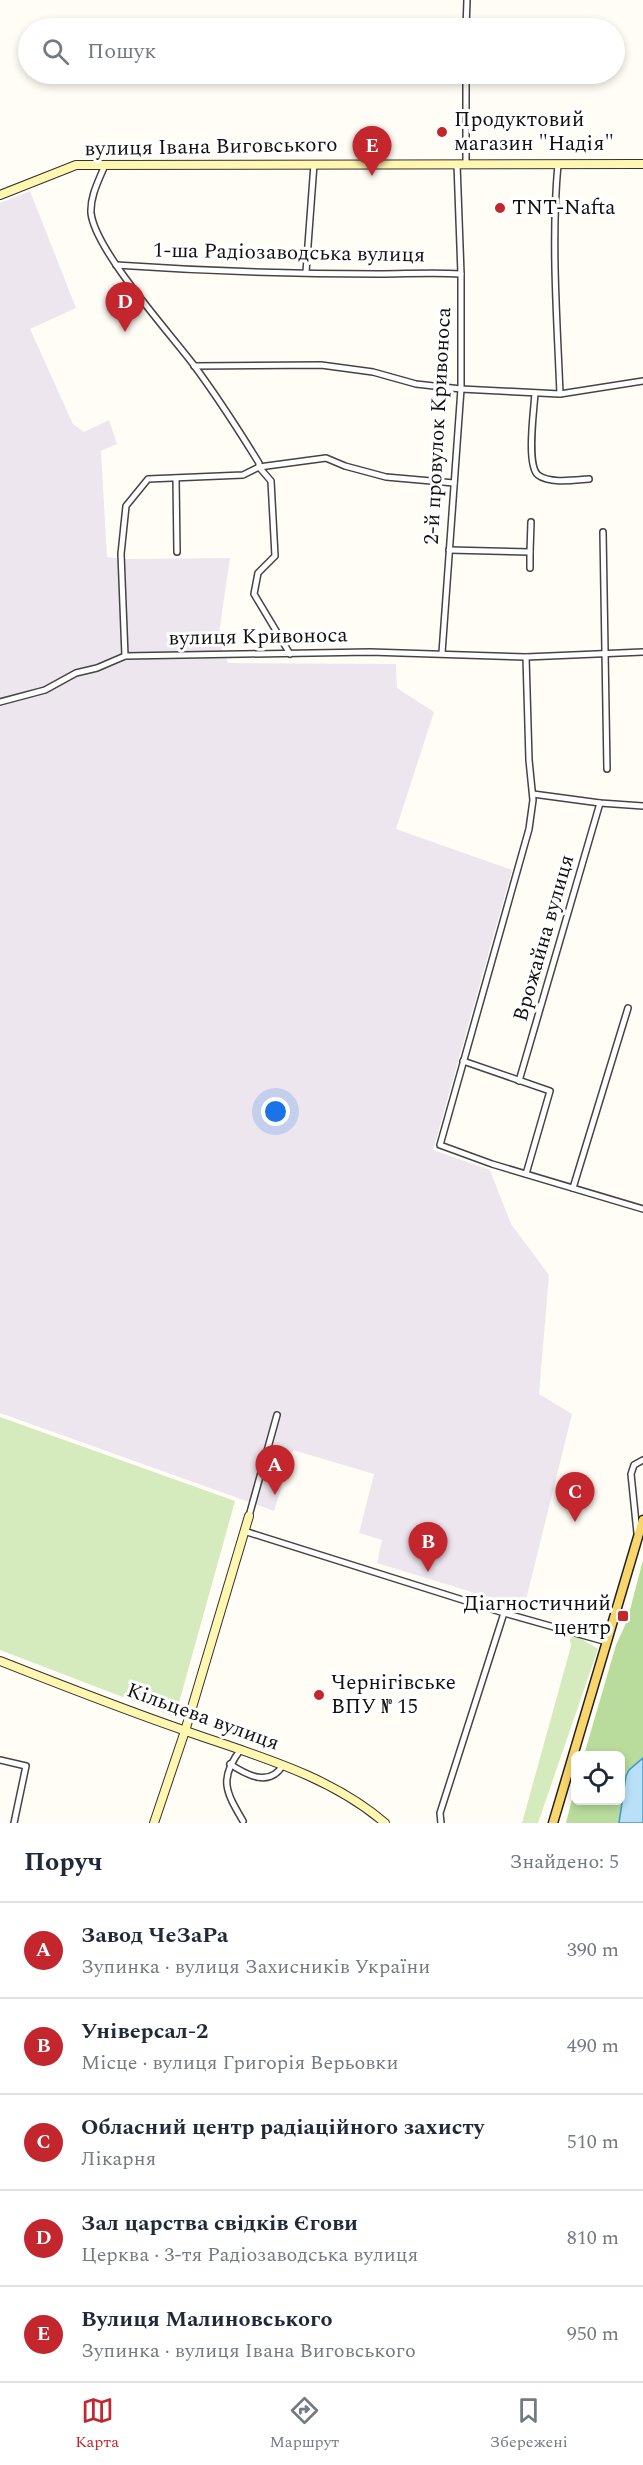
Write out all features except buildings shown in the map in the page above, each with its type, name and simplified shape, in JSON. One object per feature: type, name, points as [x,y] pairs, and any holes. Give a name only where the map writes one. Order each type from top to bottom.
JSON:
[{"type":"main road","points":[[553,1823],[643,1520]]},
{"type":"street","points":[[466,18],[467,0]]},
{"type":"street","name":"2-й провулок Кривоноса","points":[[442,653],[461,389],[461,164],[465,84]]},
{"type":"street","points":[[306,272],[314,164]]},
{"type":"street","points":[[558,164],[555,197],[555,256],[560,394]]},
{"type":"street","name":"вулиця Івана Виговського","points":[[0,195],[76,165],[643,164]]},
{"type":"street","points":[[105,165],[94,191],[91,213],[104,247],[194,366],[240,432],[259,462],[259,467],[271,481],[275,556],[258,573],[254,594],[290,654]]},
{"type":"street","name":"1-ша Радіозаводська вулиця","points":[[116,264],[174,269],[461,274]]},
{"type":"street","points":[[194,366],[321,365],[373,372],[416,384],[461,389],[560,394],[643,381]]},
{"type":"street","points":[[535,393],[532,466],[539,476],[554,480],[589,479]]},
{"type":"street","points":[[125,656],[121,554],[126,506],[148,480],[243,475],[259,467],[326,458],[345,466],[386,477],[454,483]]},
{"type":"street","points":[[176,478],[177,552]]},
{"type":"street","points":[[530,568],[531,522]]},
{"type":"street","points":[[603,532],[607,769]]},
{"type":"street","points":[[449,550],[530,552]]},
{"type":"street","name":"вулиця Кривоноса","points":[[0,702],[45,690],[76,673],[98,668],[125,656],[212,653],[442,653],[526,657],[643,652]]},
{"type":"street","points":[[526,657],[529,760],[533,794],[529,829],[440,1144],[526,1174],[643,1209]]},
{"type":"street","points":[[533,794],[643,806]]},
{"type":"street","name":"Врожайна вулиця","points":[[519,1082],[600,803]]},
{"type":"street","points":[[573,1188],[628,1008]]},
{"type":"street","points":[[463,1061],[550,1091],[526,1174]]},
{"type":"street","points":[[154,1823],[185,1731],[277,1415]]},
{"type":"street","points":[[638,1537],[631,1473],[634,1465],[643,1460]]},
{"type":"street","points":[[244,1531],[607,1642]]},
{"type":"street","points":[[441,1823],[440,1814],[504,1612]]},
{"type":"street","name":"Кільцева вулиця","points":[[0,1662],[297,1770],[346,1795],[385,1823]]},
{"type":"street","points":[[241,1749],[230,1764],[225,1784],[230,1799],[243,1821]]},
{"type":"street","points":[[0,1760],[26,1766],[14,1823]]},
{"type":"street","points":[[230,1764],[253,1776],[269,1778],[276,1775],[283,1765]]},
{"type":"shaded area","points":[[30,191],[76,308],[30,329],[73,424],[84,432],[109,420],[117,444],[101,451],[107,557],[125,559],[230,558],[218,640],[228,663],[396,664],[397,688],[434,712],[396,829],[512,870],[433,1150],[490,1170],[511,1224],[549,1275],[539,1394],[572,1414],[524,1608],[377,1563],[382,1540],[359,1533],[374,1474],[293,1450],[274,1511],[0,1413],[0,203]]},
{"type":"green space","points":[[0,1417],[235,1501],[175,1717],[0,1650]]},
{"type":"green space","points":[[643,1560],[643,1758],[629,1770],[625,1783],[625,1751],[585,1751],[616,1645],[627,1621]]},
{"type":"green space","points":[[572,1633],[598,1649],[538,1823],[522,1823],[571,1646]]},
{"type":"green space","points":[[571,1803],[571,1805],[622,1805],[619,1823],[566,1823]]},
{"type":"water","points":[[643,1758],[643,1823],[619,1823],[622,1805],[625,1805],[625,1783],[629,1770]]},
{"type":"place","name":"Продуктовий магазин \"Надія\"","points":[[442,132]]},
{"type":"place","name":"Вулиця Малиновського","points":[[372,176]]},
{"type":"place","name":"TNT-Nafta","points":[[500,208]]},
{"type":"place","name":"Зал царства свідків Єгови","points":[[125,332]]},
{"type":"place","name":"Завод ЧеЗаРа","points":[[275,1495]]},
{"type":"place","name":"Обласний центр радіаційного захисту","points":[[575,1522]]},
{"type":"place","name":"Універсал-2","points":[[428,1572]]},
{"type":"place","name":"Діагностичний центр","points":[[623,1616]]},
{"type":"place","name":"Чернігівське ВПУ № 15","points":[[319,1695]]}]
